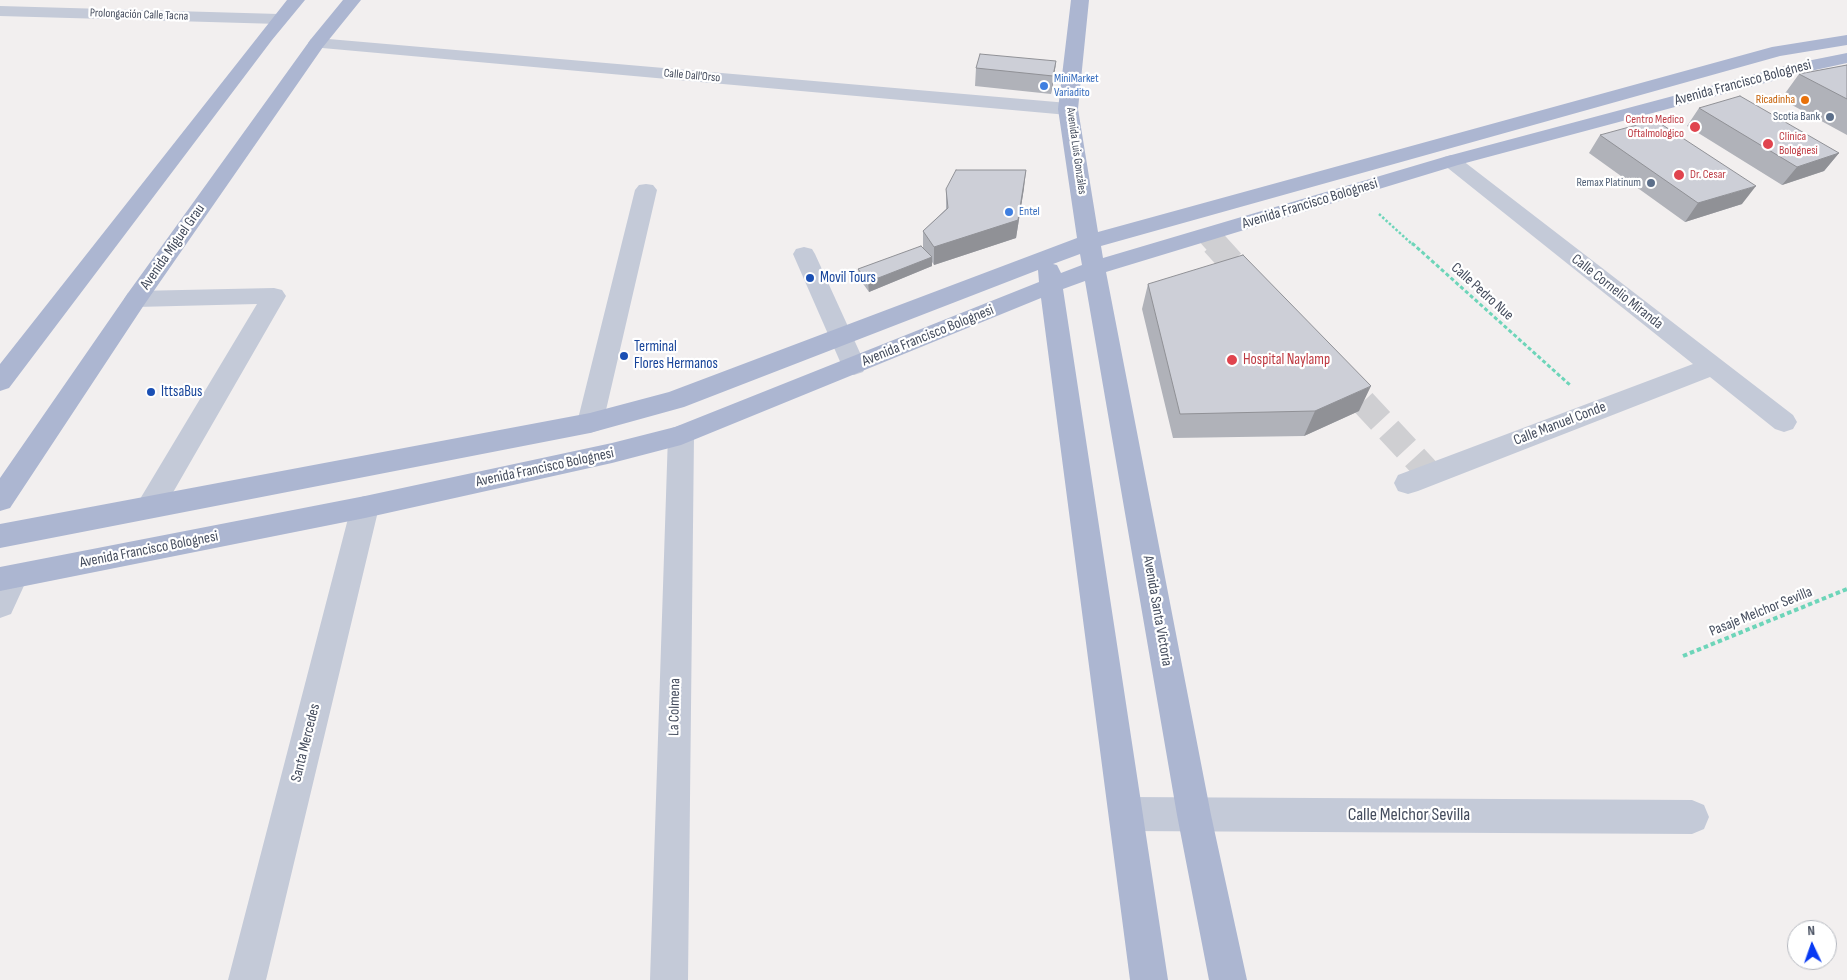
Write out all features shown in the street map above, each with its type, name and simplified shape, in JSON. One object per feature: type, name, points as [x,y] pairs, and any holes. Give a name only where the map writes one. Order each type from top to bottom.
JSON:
[{"type":"main road","points":[[0,382],[279,19],[296,0]]},
{"type":"main road","name":"Avenida Miguel Grau","points":[[0,500],[136,299],[317,43],[352,0]]},
{"type":"main road","name":"Avenida Luis Gonzáles","points":[[1080,0],[1068,109],[1092,255]]},
{"type":"main road","name":"Avenida Francisco Bolognesi","points":[[6,578],[365,507],[612,454],[681,435],[854,366],[1050,272],[1185,214],[1778,51],[1847,40]]},
{"type":"main road","name":"Avenida Francisco Bolognesi","points":[[1092,255],[1352,191],[1451,161],[1795,69],[1847,58]]},
{"type":"main road","name":"Avenida Santa Victoria","points":[[1092,255],[1194,815],[1228,980]]},
{"type":"main road","points":[[1050,272],[1149,980]]},
{"type":"main road","name":"Avenida Francisco Bolognesi","points":[[0,536],[590,423],[675,400],[841,337],[1050,272]]},
{"type":"street","name":"Prolongación Calle Tacna","points":[[0,10],[279,19]]},
{"type":"street","name":"Calle Dall'Orso","points":[[317,43],[1068,109]]},
{"type":"street","name":"Calle Cornelio Miranda","points":[[1451,161],[1784,422]]},
{"type":"street","points":[[590,423],[646,190]]},
{"type":"street","points":[[804,254],[854,366]]},
{"type":"street","points":[[136,299],[274,296],[150,507]]},
{"type":"street","name":"Calle Manuel Conde","points":[[1408,483],[1714,366]]},
{"type":"street","name":"La Colmena","points":[[669,980],[681,435]]},
{"type":"street","name":"Santa Mercedes","points":[[246,980],[365,507]]},
{"type":"street","points":[[0,605],[6,578]]},
{"type":"street","name":"Calle Melchor Sevilla","points":[[1126,814],[1692,816]]},
{"type":"path","name":"Calle Pedro Nue","points":[[1352,191],[1598,409]]},
{"type":"path","name":"Pasaje Melchor Sevilla","points":[[1683,656],[1847,589]]},
{"type":"building","points":[[980,54],[1056,61],[1053,76],[976,68]]},
{"type":"building","points":[[1847,65],[1847,99],[1799,74]]},
{"type":"building","points":[[1740,96],[1839,153],[1797,167],[1699,108]]},
{"type":"building","points":[[1655,120],[1756,186],[1698,203],[1600,135]]},
{"type":"building","points":[[956,170],[1026,170],[1018,220],[934,247],[923,231],[948,208],[946,189]]},
{"type":"building","points":[[921,246],[932,257],[868,282],[858,269]]},
{"type":"building","name":"Hospital Naylamp","points":[[1243,255],[1371,386],[1315,411],[1180,414],[1148,284]]},
{"type":"tunnel","points":[[1206,235],[1215,245]]},
{"type":"tunnel","points":[[1214,243],[1254,287]]},
{"type":"tunnel","points":[[1337,374],[1430,474]]},
{"type":"place","name":"MiniMarket Variadito","points":[[1044,86]]},
{"type":"place","name":"Ricadinha","points":[[1805,100]]},
{"type":"place","name":"Scotia Bank","points":[[1830,117]]},
{"type":"place","name":"Centro Medico Oftalmologico","points":[[1695,127]]},
{"type":"place","name":"Clinica Bolognesi","points":[[1768,144]]},
{"type":"place","name":"Dr. Cesar","points":[[1679,175]]},
{"type":"place","name":"Remax Platinum","points":[[1651,183]]},
{"type":"place","name":"Entel","points":[[1009,212]]},
{"type":"place","name":"Movil Tours","points":[[810,278]]},
{"type":"place","name":"Terminal Flores Hermanos","points":[[624,356]]},
{"type":"place","name":"Hospital Naylamp","points":[[1232,360]]},
{"type":"place","name":"IttsaBus","points":[[151,392]]}]
